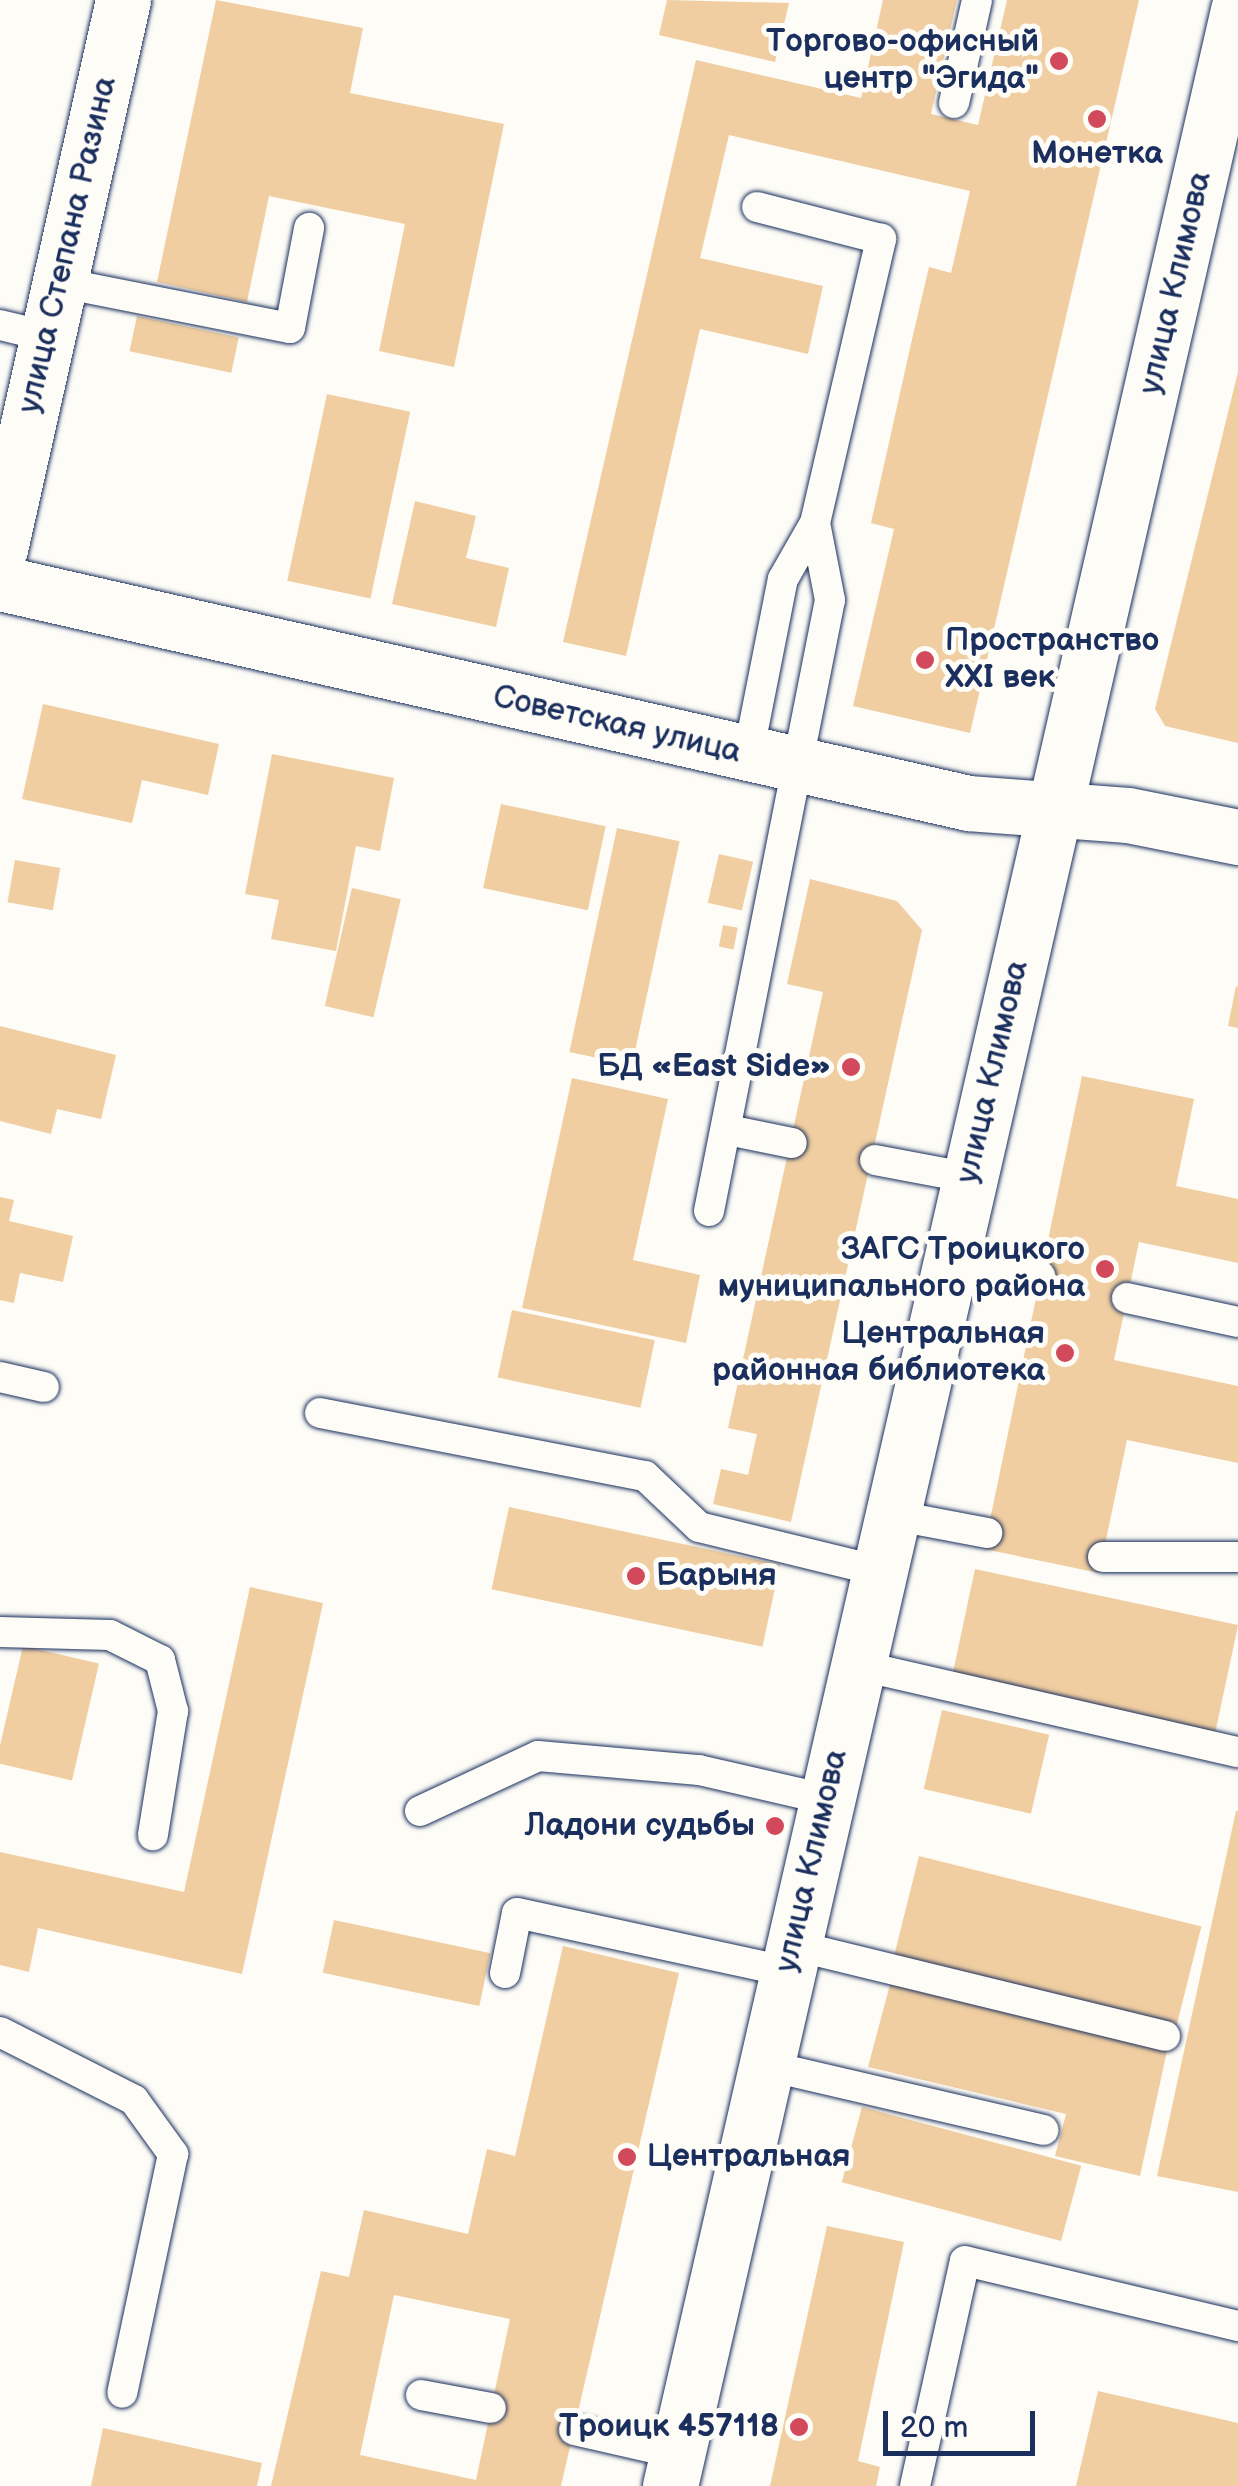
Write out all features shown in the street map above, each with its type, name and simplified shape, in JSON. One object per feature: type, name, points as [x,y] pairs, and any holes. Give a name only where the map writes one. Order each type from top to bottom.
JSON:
[{"type":"street","name":"улица Степана Разина","points":[[0,549],[25,331],[62,284],[122,0]]},
{"type":"street","name":"улица Климова","points":[[672,2470],[1238,8]]},
{"type":"street","name":"Советская улица","points":[[0,583],[968,802],[1053,813],[1128,816],[1238,837]]},
{"type":"lane","points":[[954,103],[977,0]]},
{"type":"lane","points":[[709,1211],[728,1130],[771,760],[783,579],[815,523],[881,238],[757,207]]},
{"type":"lane","points":[[62,284],[290,328],[309,228]]},
{"type":"lane","points":[[771,760],[830,600],[815,523]]},
{"type":"lane","points":[[728,1130],[792,1143]]},
{"type":"lane","points":[[875,1160],[970,1178]]},
{"type":"lane","points":[[952,1254],[1040,1276]]},
{"type":"lane","points":[[1127,1298],[1238,1322]]},
{"type":"lane","points":[[0,1377],[44,1387]]},
{"type":"lane","points":[[320,1413],[645,1476],[698,1528],[878,1571]]},
{"type":"lane","points":[[892,1515],[988,1533]]},
{"type":"lane","points":[[1103,1557],[1238,1557]]},
{"type":"lane","points":[[0,1632],[110,1635],[160,1660],[173,1711],[152,1835]]},
{"type":"lane","points":[[857,1665],[1238,1752]]},
{"type":"lane","points":[[420,1810],[538,1756],[699,1770],[826,1798]]},
{"type":"lane","points":[[504,1974],[516,1913],[789,1958],[1165,2036]]},
{"type":"lane","points":[[0,2032],[134,2100],[173,2154],[122,2393]]},
{"type":"lane","points":[[764,2065],[1044,2130]]},
{"type":"lane","points":[[915,2486],[965,2262],[1238,2326]]},
{"type":"lane","points":[[421,2394],[491,2408]]},
{"type":"lane","points":[[574,2430],[672,2470]]},
{"type":"building","points":[[216,0],[363,28],[350,93],[504,124],[454,367],[379,351],[405,224],[269,196],[247,302],[157,282]]},
{"type":"building","points":[[667,0],[789,3],[775,62],[659,35]]},
{"type":"building","points":[[883,0],[957,0],[931,114],[978,125],[1007,0],[1139,0],[970,733],[853,706],[894,529],[871,523],[913,335],[929,267],[951,273],[970,191],[729,135],[700,258],[823,286],[808,354],[700,329],[626,656],[563,642],[696,60],[861,98]]},
{"type":"building","points":[[137,316],[239,338],[231,373],[130,351]]},
{"type":"building","points":[[1238,372],[1238,743],[1165,726],[1155,709]]},
{"type":"building","points":[[327,394],[410,412],[370,598],[287,581]]},
{"type":"building","points":[[415,501],[476,516],[466,558],[509,568],[496,627],[392,604]]},
{"type":"building","points":[[43,704],[219,744],[208,795],[142,780],[132,823],[22,799]]},
{"type":"building","points":[[272,754],[394,778],[380,851],[356,846],[336,951],[271,939],[279,900],[245,894]]},
{"type":"building","points":[[501,804],[606,826],[588,910],[483,888]]},
{"type":"building","points":[[617,828],[680,841],[632,1065],[569,1052]]},
{"type":"building","points":[[719,854],[753,862],[742,911],[708,903]]},
{"type":"building","points":[[15,860],[60,868],[53,910],[8,902]]},
{"type":"building","points":[[810,879],[897,901],[922,930],[791,1522],[713,1504],[721,1469],[748,1475],[757,1434],[728,1428],[823,992],[787,984]]},
{"type":"building","points":[[352,888],[401,899],[373,1017],[325,1006]]},
{"type":"building","points":[[723,925],[738,928],[734,949],[719,947]]},
{"type":"building","points":[[1238,987],[1238,1028],[1228,1026]]},
{"type":"building","points":[[0,1026],[116,1055],[101,1119],[57,1109],[51,1134],[0,1121]]},
{"type":"building","points":[[1082,1076],[1194,1099],[1176,1186],[1238,1199],[1238,1263],[1139,1242],[1114,1360],[1238,1386],[1238,1463],[1127,1440],[1099,1573],[984,1549]]},
{"type":"building","points":[[572,1078],[668,1099],[633,1260],[700,1275],[686,1343],[522,1308]]},
{"type":"building","points":[[0,1197],[14,1200],[9,1221],[73,1236],[63,1282],[20,1273],[14,1303],[0,1300]]},
{"type":"building","points":[[512,1310],[655,1340],[640,1408],[498,1377]]},
{"type":"building","name":"Барыня","points":[[509,1507],[780,1565],[762,1647],[492,1589]]},
{"type":"building","points":[[975,1569],[1238,1625],[1215,1734],[952,1678]]},
{"type":"building","points":[[250,1587],[323,1603],[242,1974],[38,1928],[29,1972],[0,1965],[0,1852],[184,1892]]},
{"type":"building","points":[[23,1646],[99,1664],[72,1780],[0,1764],[0,1746]]},
{"type":"building","points":[[942,1710],[1049,1735],[1031,1814],[924,1789]]},
{"type":"building","points":[[1238,1811],[1238,2192],[1157,2176]]},
{"type":"building","points":[[919,1856],[1201,1926],[1175,2030],[893,1960]]},
{"type":"building","points":[[334,1920],[491,1953],[479,2006],[323,1973]]},
{"type":"building","points":[[563,1946],[679,1973],[561,2486],[271,2486],[321,2271],[349,2277],[364,2210],[468,2234],[487,2149],[515,2156]],"holes":[[[394,2295],[510,2319],[476,2480],[360,2455]]]},
{"type":"building","points":[[892,1977],[1168,2046],[1140,2176],[1055,2156],[1066,2114],[868,2067]]},
{"type":"building","points":[[862,2107],[1081,2166],[1061,2241],[842,2182]]},
{"type":"building","points":[[827,2226],[904,2242],[858,2461],[880,2467],[876,2486],[770,2486]]},
{"type":"building","points":[[1098,2391],[1238,2423],[1238,2486],[1076,2486]]},
{"type":"building","points":[[103,2428],[262,2463],[257,2486],[91,2486]]},
{"type":"place","name":"Торгово-офисный центр \"Эгида\"","points":[[1059,61]]},
{"type":"place","name":"Монетка","points":[[1097,119]]},
{"type":"place","name":"Пространство XXI век","points":[[925,660]]},
{"type":"place","name":"БД «East Side»","points":[[851,1067]]},
{"type":"place","name":"ЗАГС Троицкого муниципального района","points":[[1105,1269]]},
{"type":"place","name":"Центральная районная библиотека","points":[[1065,1353]]},
{"type":"place","name":"Барыня","points":[[636,1576]]},
{"type":"place","name":"Ладони судьбы","points":[[775,1826]]},
{"type":"place","name":"Центральная","points":[[627,2157]]},
{"type":"place","name":"Троицк 457118","points":[[799,2427]]}]
